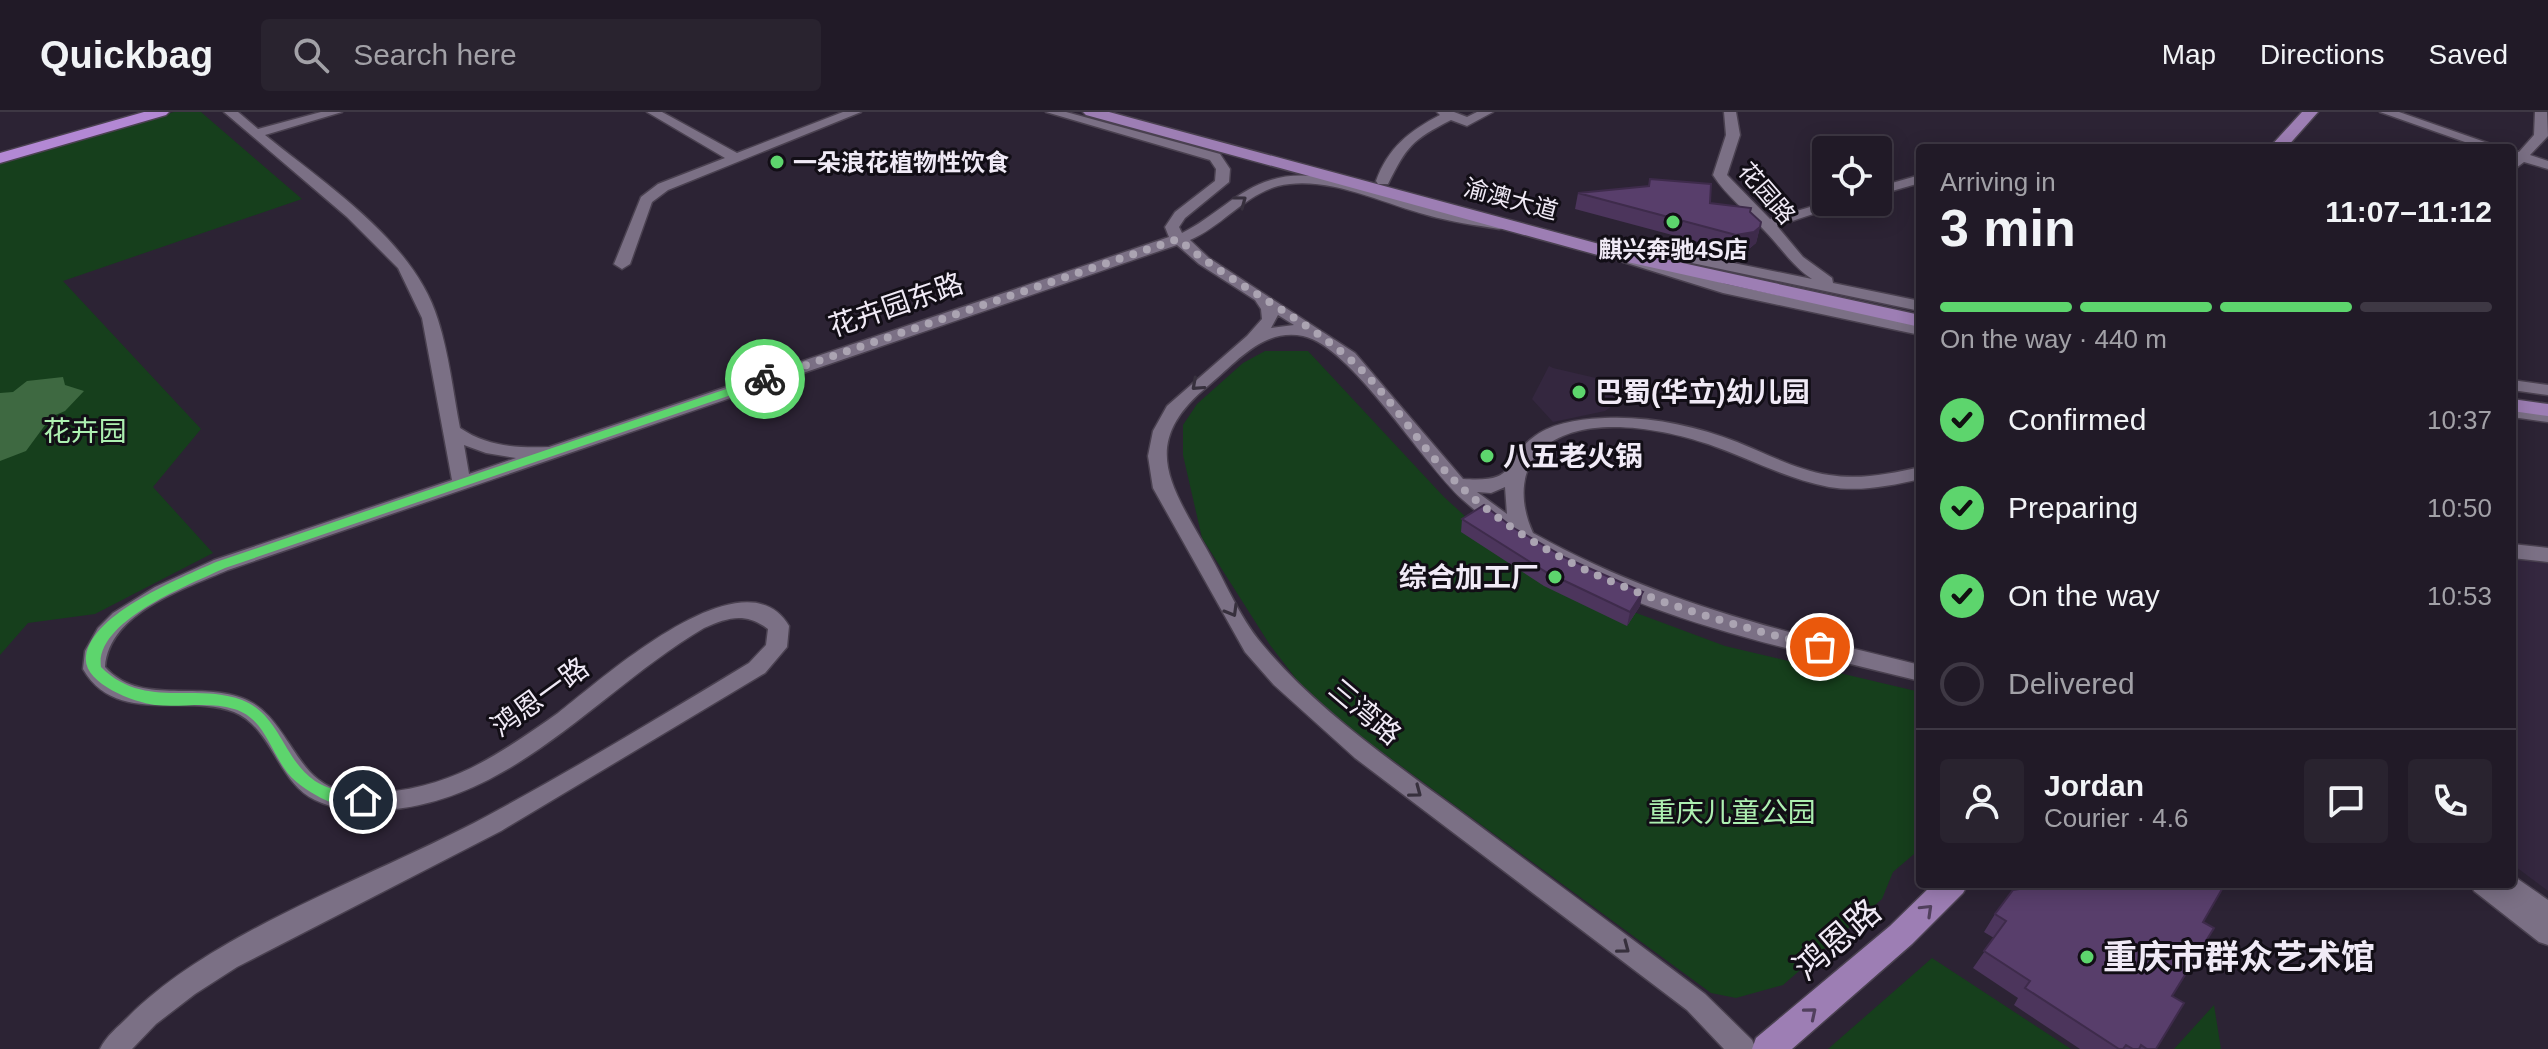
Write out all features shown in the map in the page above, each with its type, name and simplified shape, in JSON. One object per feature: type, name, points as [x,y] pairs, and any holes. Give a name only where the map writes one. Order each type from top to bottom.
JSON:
[{"type":"highway","points":[[0,149],[133,112]]},
{"type":"highway","points":[[0,158],[161,112]]},
{"type":"main road","name":"渝澳大道","points":[[1091,112],[1516,228],[1850,300],[1916,320]]},
{"type":"main road","name":"渝澳大道","points":[[1138,112],[1616,248]]},
{"type":"main road","points":[[2281,144],[2310,112]]},
{"type":"main road","points":[[2301,144],[2329,112]]},
{"type":"main road","name":"渝澳大道","points":[[1850,300],[1916,308]]},
{"type":"main road","name":"鸿恩路","points":[[1768,1049],[1901,935],[1949,888]]},
{"type":"street","points":[[230,112],[352,214],[405,266],[430,318],[462,484]]},
{"type":"street","points":[[256,133],[336,112]]},
{"type":"street","points":[[653,112],[733,157]]},
{"type":"street","points":[[622,264],[646,200],[663,187],[733,157],[855,112]]},
{"type":"street","points":[[1052,112],[1205,152],[1220,162],[1222,182],[1180,215],[1172,227],[1178,239],[1204,261],[1321,336],[1367,376],[1428,454],[1460,485],[1524,535],[1612,582],[1671,605],[1916,672]]},
{"type":"street","points":[[1383,181],[1388,163],[1399,148],[1423,129],[1447,114],[1467,122],[1487,112]]},
{"type":"street","name":"花园路","points":[[1730,112],[1733,135],[1720,175],[1727,187],[1767,224],[1791,256],[1850,300]]},
{"type":"street","points":[[2386,112],[2483,144]]},
{"type":"street","points":[[2516,159],[2541,136],[2541,112]]},
{"type":"street","points":[[2516,159],[2548,165]]},
{"type":"street","points":[[1892,187],[1916,180]]},
{"type":"street","name":"花卉园东路","points":[[450,429],[463,440],[492,451],[551,452],[1178,239],[1209,225],[1252,193],[1278,182],[1311,181],[1450,217],[1516,228]]},
{"type":"street","points":[[1767,224],[1812,211]]},
{"type":"street","points":[[1616,248],[1744,270],[1850,300]]},
{"type":"street","points":[[1616,248],[1660,271],[1723,288],[1916,329]]},
{"type":"street","points":[[1744,270],[1776,267],[1791,256]]},
{"type":"street","points":[[1258,336],[1270,319],[1269,309],[1259,295]]},
{"type":"street","points":[[1258,336],[1282,330],[1321,336]]},
{"type":"street","name":"三湾路","points":[[1258,336],[1207,376],[1170,413],[1160,434],[1156,468],[1162,488],[1252,647],[1282,679],[1363,752],[1696,1002],[1742,1049]]},
{"type":"street","points":[[1524,535],[1513,507],[1516,474],[1530,449],[1544,437],[1567,428],[1605,423],[1697,435],[1772,465],[1829,481],[1869,483],[1916,474]]},
{"type":"street","name":"鸿恩一路","points":[[114,1049],[132,1028],[202,976],[286,927],[454,846],[605,760],[757,668],[776,647],[779,626],[762,613],[738,610],[713,615],[677,635],[505,760],[479,775],[439,790],[389,802],[337,799],[309,785],[290,766],[268,727],[254,711],[210,699],[154,699],[141,696],[107,682],[94,669],[93,652],[101,638],[127,614],[165,590],[221,565],[551,452]]},
{"type":"street","points":[[1460,485],[1491,487],[1516,474]]},
{"type":"street","points":[[2516,551],[2548,555]]},
{"type":"street","points":[[2488,888],[2548,934]]},
{"type":"street","points":[[2513,888],[2548,914]]},
{"type":"shaded area","name":"巴蜀(华立)幼儿园","points":[[1549,366],[1626,385],[1618,402],[1605,411],[1553,422],[1532,399]]},
{"type":"shaded area","points":[[63,377],[65,385],[84,391],[65,411],[51,417],[26,451],[0,461],[0,393],[13,392],[27,381]]},
{"type":"shaded area","points":[[2516,559],[2548,563],[2548,891],[2516,867]]},
{"type":"green space","name":"花卉园","points":[[174,112],[201,112],[302,199],[63,281],[201,429],[153,487],[213,553],[95,614],[28,623],[0,655],[0,162]]},
{"type":"green space","name":"重庆儿童公园","points":[[1265,351],[1308,351],[1444,497],[1477,527],[1615,605],[1725,646],[1916,691],[1916,852],[1893,872],[1882,899],[1783,985],[1736,998],[1711,993],[1345,725],[1297,680],[1270,645],[1202,538],[1183,455],[1183,425],[1197,404],[1243,363]]},
{"type":"green space","points":[[1932,958],[2071,1049],[1828,1049]]},
{"type":"green space","points":[[2214,1005],[2221,1049],[2174,1049]]},
{"type":"building","points":[[1650,179],[1711,184],[1710,203],[1751,208],[1750,212],[1761,222],[1760,227],[1754,232],[1736,235],[1578,193],[1649,186]]},
{"type":"building","points":[[1484,505],[1512,527],[1566,558],[1643,592],[1630,612],[1546,572],[1462,519]]},
{"type":"building","name":"重庆市群众艺术馆","points":[[2223,888],[2203,922],[2214,928],[2172,996],[2184,1003],[2156,1049],[2141,1045],[2139,1049],[2133,1049],[2126,1045],[2119,1049],[2025,988],[2030,981],[1984,951],[2006,921],[1995,914],[2013,890]]},
{"type":"way so far","points":[[765,379],[1178,239],[1204,261],[1270,300],[1336,347],[1367,376],[1428,454],[1448,474],[1476,501],[1524,535],[1612,582],[1659,601],[1820,647]]},
{"type":"place","name":"一朵浪花植物性饮食","points":[[777,162]]},
{"type":"place","name":"麒兴奔驰4S店","points":[[1673,222]]},
{"type":"place","name":"巴蜀(华立)幼儿园","points":[[1579,392]]},
{"type":"place","name":"八五老火锅","points":[[1487,456]]},
{"type":"place","name":"综合加工厂","points":[[1555,577]]},
{"type":"place","name":"重庆市群众艺术馆","points":[[2087,957]]},
{"type":"route","points":[[363,800],[337,799],[309,785],[290,766],[268,727],[254,711],[210,699],[154,699],[130,693],[107,682],[94,669],[92,657],[96,646],[109,629],[136,608],[165,590],[221,565],[765,379]]}]
